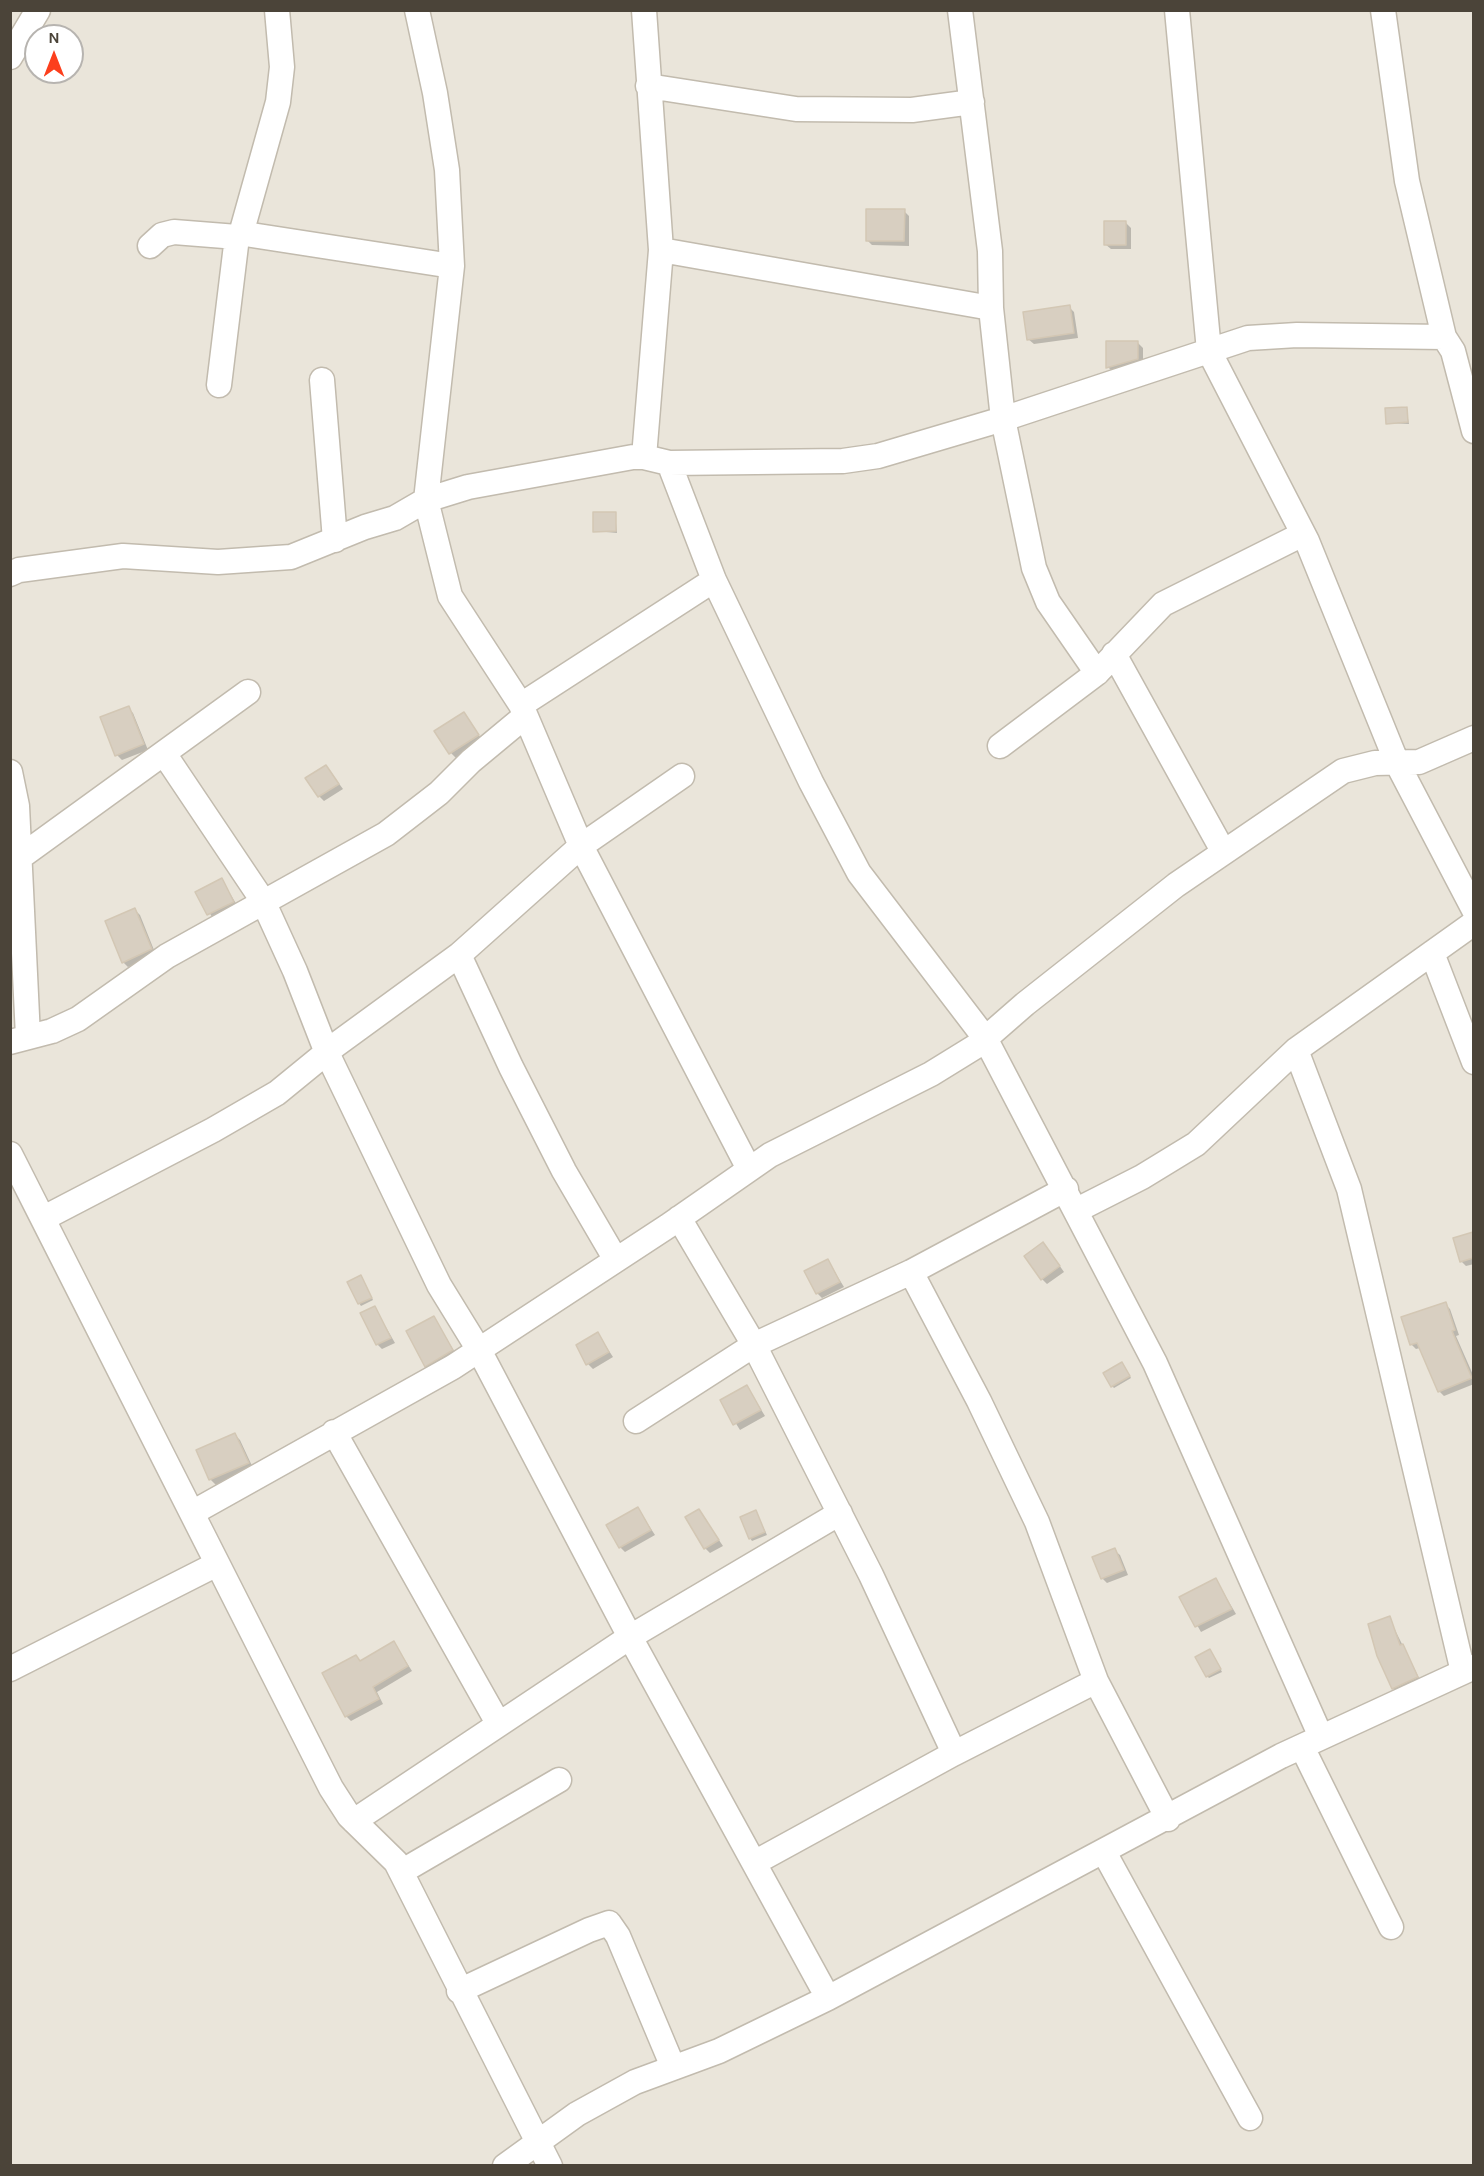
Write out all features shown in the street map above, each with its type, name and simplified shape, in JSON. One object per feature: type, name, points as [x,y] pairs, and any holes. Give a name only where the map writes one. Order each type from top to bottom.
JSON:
[{"type":"street","points":[[10,57],[38,10]]},
{"type":"street","points":[[219,385],[234,245],[239,236],[278,102],[282,67],[277,10]]},
{"type":"street","points":[[417,10],[435,93],[447,170],[452,266],[426,500],[450,596],[522,711],[581,846],[749,1169]]},
{"type":"street","points":[[644,10],[661,250],[644,457]]},
{"type":"street","points":[[960,10],[990,251],[991,308],[1003,419],[1034,568],[1048,602],[1097,673]]},
{"type":"street","points":[[1177,10],[1209,351],[1304,534],[1397,763],[1473,910]]},
{"type":"street","points":[[1383,10],[1407,181],[1457,345],[1473,431]]},
{"type":"street","points":[[648,86],[796,109],[912,110],[972,102]]},
{"type":"street","points":[[150,246],[162,235],[174,232],[239,236],[452,266]]},
{"type":"street","points":[[661,250],[991,308]]},
{"type":"street","points":[[10,574],[29,568],[123,556],[218,562],[291,557],[395,518],[426,500],[468,488],[644,457],[669,464],[843,461],[878,456],[1003,419],[1248,338],[1297,334],[1457,345]]},
{"type":"street","points":[[322,380],[335,540]]},
{"type":"street","points":[[669,464],[714,580],[811,782],[859,873],[985,1038],[1072,1200],[1155,1363],[1311,1742],[1391,1927]]},
{"type":"street","points":[[1000,746],[1097,673],[1163,604],[1304,534]]},
{"type":"street","points":[[10,772],[17,806],[19,858],[19,1039],[52,1031],[78,1019],[167,956],[386,834],[439,793],[522,711],[714,580]]},
{"type":"street","points":[[1114,654],[1223,851]]},
{"type":"street","points":[[19,858],[165,755],[248,692]]},
{"type":"street","points":[[192,1513],[479,1350],[770,1155],[931,1074],[985,1038],[1158,899],[1223,851],[1342,771],[1374,763],[1419,762],[1473,738]]},
{"type":"street","points":[[165,755],[263,901],[295,971],[327,1053],[439,1285],[479,1350],[630,1637],[828,1998]]},
{"type":"street","points":[[44,1218],[213,1130],[267,1098],[459,955],[581,846],[682,776]]},
{"type":"street","points":[[636,1421],[754,1345],[1072,1200],[1142,1177],[1196,1144],[1296,1050],[1473,923]]},
{"type":"street","points":[[1432,952],[1473,1062]]},
{"type":"street","points":[[459,955],[511,1067],[564,1171],[616,1260]]},
{"type":"street","points":[[505,2166],[537,2141],[605,2097],[635,2082],[719,2051],[828,1998],[1311,1742],[1468,1669],[1349,1190],[1296,1050]]},
{"type":"street","points":[[10,1154],[332,1788],[354,1821],[396,1862],[459,1991],[550,2166]]},
{"type":"street","points":[[679,1218],[754,1345],[840,1513],[954,1753]]},
{"type":"street","points":[[911,1272],[979,1401],[1037,1522],[1096,1681],[1168,1819]]},
{"type":"street","points":[[334,1432],[498,1723]]},
{"type":"street","points":[[354,1821],[630,1637],[840,1513]]},
{"type":"street","points":[[10,1669],[217,1564]]},
{"type":"street","points":[[754,1863],[954,1753],[1096,1681]]},
{"type":"street","points":[[401,1872],[559,1780]]},
{"type":"street","points":[[1104,1852],[1250,2118]]},
{"type":"street","points":[[459,1991],[589,1930],[609,1923],[618,1936],[673,2067]]},
{"type":"shaded area","points":[[11,11],[1473,11],[1473,2165],[11,2165]]},
{"type":"building","points":[[866,209],[905,209],[904,241],[866,241]]},
{"type":"building","points":[[1104,221],[1126,221],[1126,245],[1104,245]]},
{"type":"building","points":[[1070,305],[1074,333],[1027,340],[1023,312]]},
{"type":"building","points":[[1106,341],[1138,341],[1138,359],[1106,368]]},
{"type":"building","points":[[1407,407],[1408,422],[1386,424],[1385,408]]},
{"type":"building","points":[[593,512],[616,512],[616,531],[593,532]]},
{"type":"building","points":[[129,706],[144,744],[115,756],[100,717]]},
{"type":"building","points":[[464,712],[479,735],[449,754],[434,731]]},
{"type":"building","points":[[326,765],[339,784],[318,797],[305,778]]},
{"type":"building","points":[[222,878],[234,902],[207,915],[195,892]]},
{"type":"building","points":[[135,908],[152,949],[122,963],[105,921]]},
{"type":"building","points":[[1473,1232],[1473,1258],[1460,1262],[1453,1238]]},
{"type":"building","points":[[1043,1242],[1060,1266],[1041,1280],[1024,1256]]},
{"type":"building","points":[[828,1259],[840,1282],[816,1294],[804,1271]]},
{"type":"building","points":[[361,1275],[372,1298],[358,1304],[347,1282]]},
{"type":"building","points":[[1446,1302],[1455,1330],[1452,1331],[1472,1378],[1438,1392],[1417,1343],[1410,1345],[1401,1317]]},
{"type":"building","points":[[375,1306],[391,1338],[376,1345],[360,1313]]},
{"type":"building","points":[[434,1316],[453,1350],[425,1367],[406,1331]]},
{"type":"building","points":[[598,1332],[609,1352],[586,1365],[576,1345]]},
{"type":"building","points":[[1122,1362],[1130,1376],[1111,1387],[1103,1373]]},
{"type":"building","points":[[747,1385],[761,1410],[733,1425],[720,1400]]},
{"type":"building","points":[[235,1433],[249,1463],[209,1480],[196,1450]]},
{"type":"building","points":[[638,1507],[651,1530],[619,1548],[606,1525]]},
{"type":"building","points":[[699,1509],[719,1540],[704,1549],[685,1517]]},
{"type":"building","points":[[756,1510],[765,1532],[749,1539],[740,1517]]},
{"type":"building","points":[[1115,1548],[1124,1570],[1101,1579],[1092,1557]]},
{"type":"building","points":[[1216,1578],[1232,1609],[1195,1627],[1179,1597]]},
{"type":"building","points":[[1390,1616],[1400,1645],[1403,1644],[1418,1677],[1392,1689],[1377,1656],[1368,1624]]},
{"type":"building","points":[[394,1641],[408,1666],[373,1687],[379,1699],[345,1717],[322,1673],[356,1655],[360,1661]]},
{"type":"building","points":[[1210,1649],[1221,1669],[1206,1677],[1195,1657]]}]
